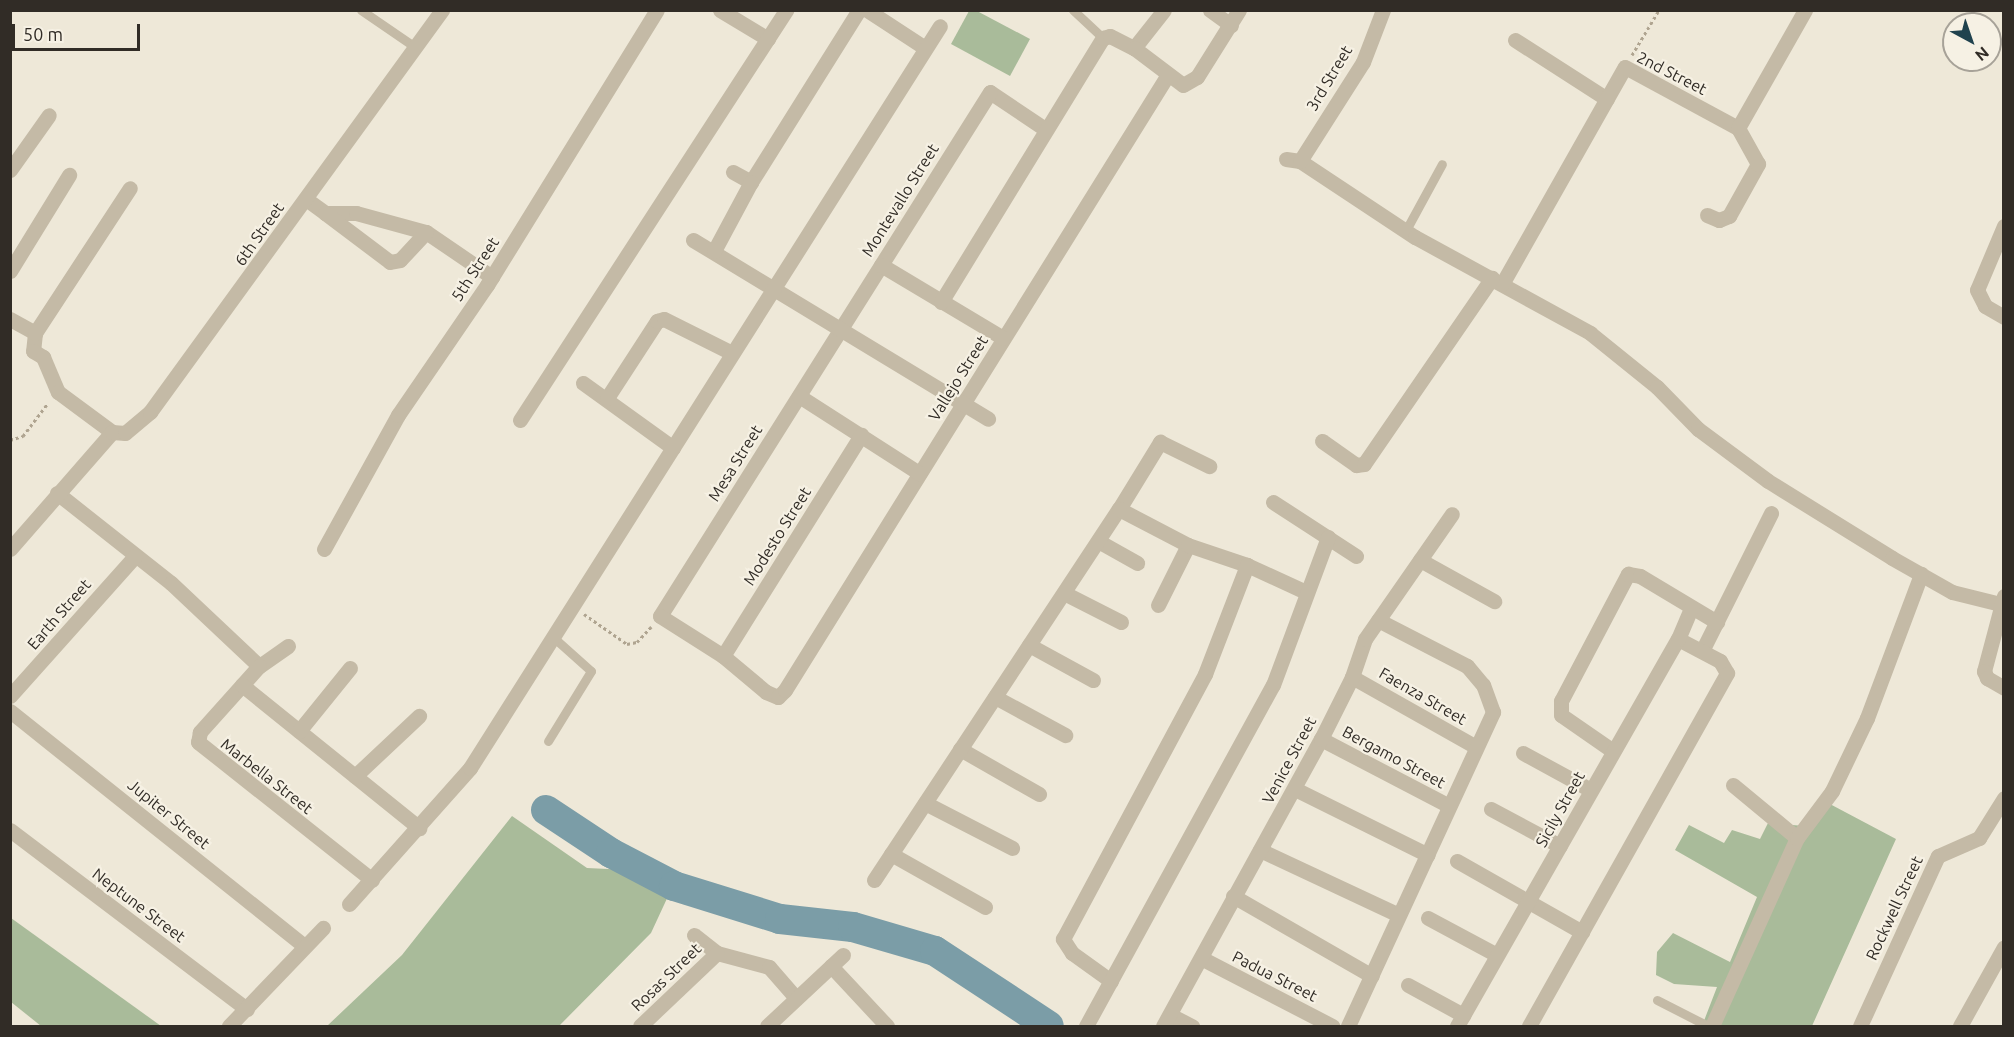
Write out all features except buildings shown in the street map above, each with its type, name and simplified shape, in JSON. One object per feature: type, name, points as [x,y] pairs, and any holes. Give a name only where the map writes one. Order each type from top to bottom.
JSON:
[{"type":"street","name":"6th Street","points":[[10,549],[112,432],[125,433],[150,412],[442,10]]},
{"type":"street","name":"5th Street","points":[[324,549],[398,415],[492,277],[657,10]]},
{"type":"street","points":[[720,10],[768,39]]},
{"type":"street","points":[[519,420],[786,10]]},
{"type":"street","points":[[714,251],[751,182],[859,10]]},
{"type":"street","points":[[867,10],[925,48]]},
{"type":"street","points":[[1134,48],[1164,10]]},
{"type":"street","points":[[1210,10],[1231,25]]},
{"type":"street","points":[[941,302],[1045,129],[1103,38],[1110,36],[1134,48],[1167,76],[1184,85],[1191,84],[1239,10]]},
{"type":"street","name":"3rd Street","points":[[1383,10],[1363,62],[1293,160],[1406,230]]},
{"type":"street","points":[[1707,215],[1719,220],[1729,216],[1758,164],[1738,129],[1805,10]]},
{"type":"street","points":[[349,904],[470,768],[940,26]]},
{"type":"street","points":[[1515,40],[1607,99]]},
{"type":"street","name":"2nd Street","points":[[1322,441],[1356,465],[1364,464],[1497,281],[1625,67],[1738,129]]},
{"type":"street","name":"Vallejo Street","points":[[723,656],[778,697],[1167,76]]},
{"type":"street","name":"Montevallo Street","points":[[841,328],[990,92],[1045,129]]},
{"type":"street","points":[[10,170],[49,115]]},
{"type":"street","points":[[733,172],[751,182]]},
{"type":"street","points":[[10,271],[69,176]]},
{"type":"street","points":[[112,432],[58,392],[46,363],[33,351],[35,333],[130,188]]},
{"type":"street","points":[[306,199],[390,262],[400,260],[426,232]]},
{"type":"street","points":[[325,213],[356,213],[426,232],[492,277]]},
{"type":"street","points":[[2003,229],[1977,291],[1985,306],[2004,316]]},
{"type":"street","points":[[1406,230],[1590,333],[1657,387],[1698,429],[1768,481],[1952,592],[2002,601],[1984,674],[2004,688]]},
{"type":"street","points":[[693,240],[841,328],[962,406],[988,419]]},
{"type":"street","points":[[881,265],[1003,338]]},
{"type":"street","points":[[10,319],[35,333]]},
{"type":"street","points":[[607,398],[657,321],[664,319],[732,353]]},
{"type":"street","name":"Mesa Street","points":[[660,616],[841,328]]},
{"type":"street","points":[[583,383],[607,398],[673,448]]},
{"type":"street","points":[[799,396],[919,473]]},
{"type":"street","name":"Modesto Street","points":[[723,656],[861,435]]},
{"type":"street","points":[[874,880],[1119,509],[1160,442],[1209,466]]},
{"type":"street","points":[[57,493],[171,583],[259,666]]},
{"type":"street","points":[[1273,502],[1356,556]]},
{"type":"street","points":[[1119,509],[1188,545],[1247,565],[1306,592]]},
{"type":"street","points":[[1703,649],[1771,513]]},
{"type":"street","name":"Venice Street","points":[[1167,1021],[1233,896],[1321,739],[1352,677],[1365,639],[1452,514]]},
{"type":"street","points":[[1086,1026],[1273,685],[1328,537]]},
{"type":"street","points":[[1098,541],[1137,563]]},
{"type":"street","points":[[1158,605],[1188,545]]},
{"type":"street","name":"Earth Street","points":[[10,696],[135,556]]},
{"type":"street","points":[[1420,560],[1494,601]]},
{"type":"street","points":[[1111,981],[1072,953],[1063,939],[1205,674],[1247,565]]},
{"type":"street","points":[[1613,751],[1560,715],[1561,701],[1628,573],[1640,576],[1717,622]]},
{"type":"street","points":[[1710,1026],[1797,838],[1832,791],[1867,718],[1921,574]]},
{"type":"street","points":[[1064,593],[1121,622]]},
{"type":"street","name":"Sicily Street","points":[[1460,1021],[1678,639],[1691,608]]},
{"type":"street","points":[[660,616],[723,656]]},
{"type":"street","points":[[1348,1026],[1493,711],[1473,671],[1378,620]]},
{"type":"street","points":[[1529,1026],[1727,673],[1720,661],[1703,649],[1678,639]]},
{"type":"street","points":[[1029,645],[1093,680]]},
{"type":"street","points":[[288,646],[259,666],[242,686],[419,828]]},
{"type":"street","points":[[299,730],[350,669]]},
{"type":"street","name":"Faenza Street","points":[[1352,677],[1476,747]]},
{"type":"street","name":"Marbella Street","points":[[242,686],[200,732],[198,742],[372,880]]},
{"type":"street","points":[[995,697],[1065,735]]},
{"type":"street","name":"Jupiter Street","points":[[10,711],[304,946]]},
{"type":"street","points":[[355,776],[419,716]]},
{"type":"street","name":"Bergamo Street","points":[[1321,739],[1449,806]]},
{"type":"street","points":[[960,749],[1039,794]]},
{"type":"street","points":[[1523,753],[1591,790]]},
{"type":"street","points":[[1733,785],[1797,838]]},
{"type":"street","points":[[1295,789],[1428,855]]},
{"type":"street","name":"Rockwell Street","points":[[1860,1026],[1938,856],[1979,838],[2004,798]]},
{"type":"street","points":[[925,803],[1011,848]]},
{"type":"street","points":[[1491,809],[1560,846]]},
{"type":"street","name":"Neptune Street","points":[[10,830],[247,1009]]},
{"type":"street","points":[[1260,850],[1399,915]]},
{"type":"street","points":[[891,854],[985,907]]},
{"type":"street","points":[[1457,861],[1582,932]]},
{"type":"street","points":[[1233,896],[1372,976]]},
{"type":"street","points":[[1428,918],[1497,955]]},
{"type":"street","points":[[229,1026],[322,928]]},
{"type":"street","points":[[694,935],[717,953],[769,967],[796,998]]},
{"type":"street","points":[[1960,1026],[2004,947]]},
{"type":"street","name":"Rosas Street","points":[[640,1026],[717,953]]},
{"type":"street","name":"Padua Street","points":[[1201,958],[1332,1026]]},
{"type":"street","points":[[767,1026],[837,960],[887,1026]]},
{"type":"street","points":[[1408,986],[1460,1021]]},
{"type":"street","points":[[1167,1021],[1192,1026]]},
{"type":"lane","points":[[361,10],[415,47]]},
{"type":"lane","points":[[1073,10],[1103,38]]},
{"type":"lane","points":[[1406,230],[1442,164]]},
{"type":"lane","points":[[548,741],[591,671],[553,637]]},
{"type":"lane","points":[[1657,1000],[1710,1026]]},
{"type":"path","points":[[1625,67],[1659,10]]},
{"type":"path","points":[[10,440],[23,436],[58,392]]},
{"type":"path","points":[[572,606],[632,644],[660,616]]},
{"type":"green space","points":[[969,11],[977,11],[1030,39],[1010,76],[951,44]]},
{"type":"green space","points":[[1828,803],[1896,839],[1812,1026],[1702,1026],[1717,987],[1674,984],[1656,975],[1657,952],[1673,933],[1730,962],[1757,897],[1675,850],[1689,825],[1724,843],[1732,830],[1760,839],[1768,823],[1804,826]]},
{"type":"green space","points":[[512,816],[587,868],[629,870],[647,856],[698,887],[691,895],[670,892],[651,933],[559,1026],[327,1026],[402,955]]},
{"type":"green space","points":[[10,918],[161,1026],[41,1026],[11,1002]]},
{"type":"waterway","points":[[546,810],[611,853],[674,886],[780,919],[853,927],[935,951],[1049,1026]]}]
